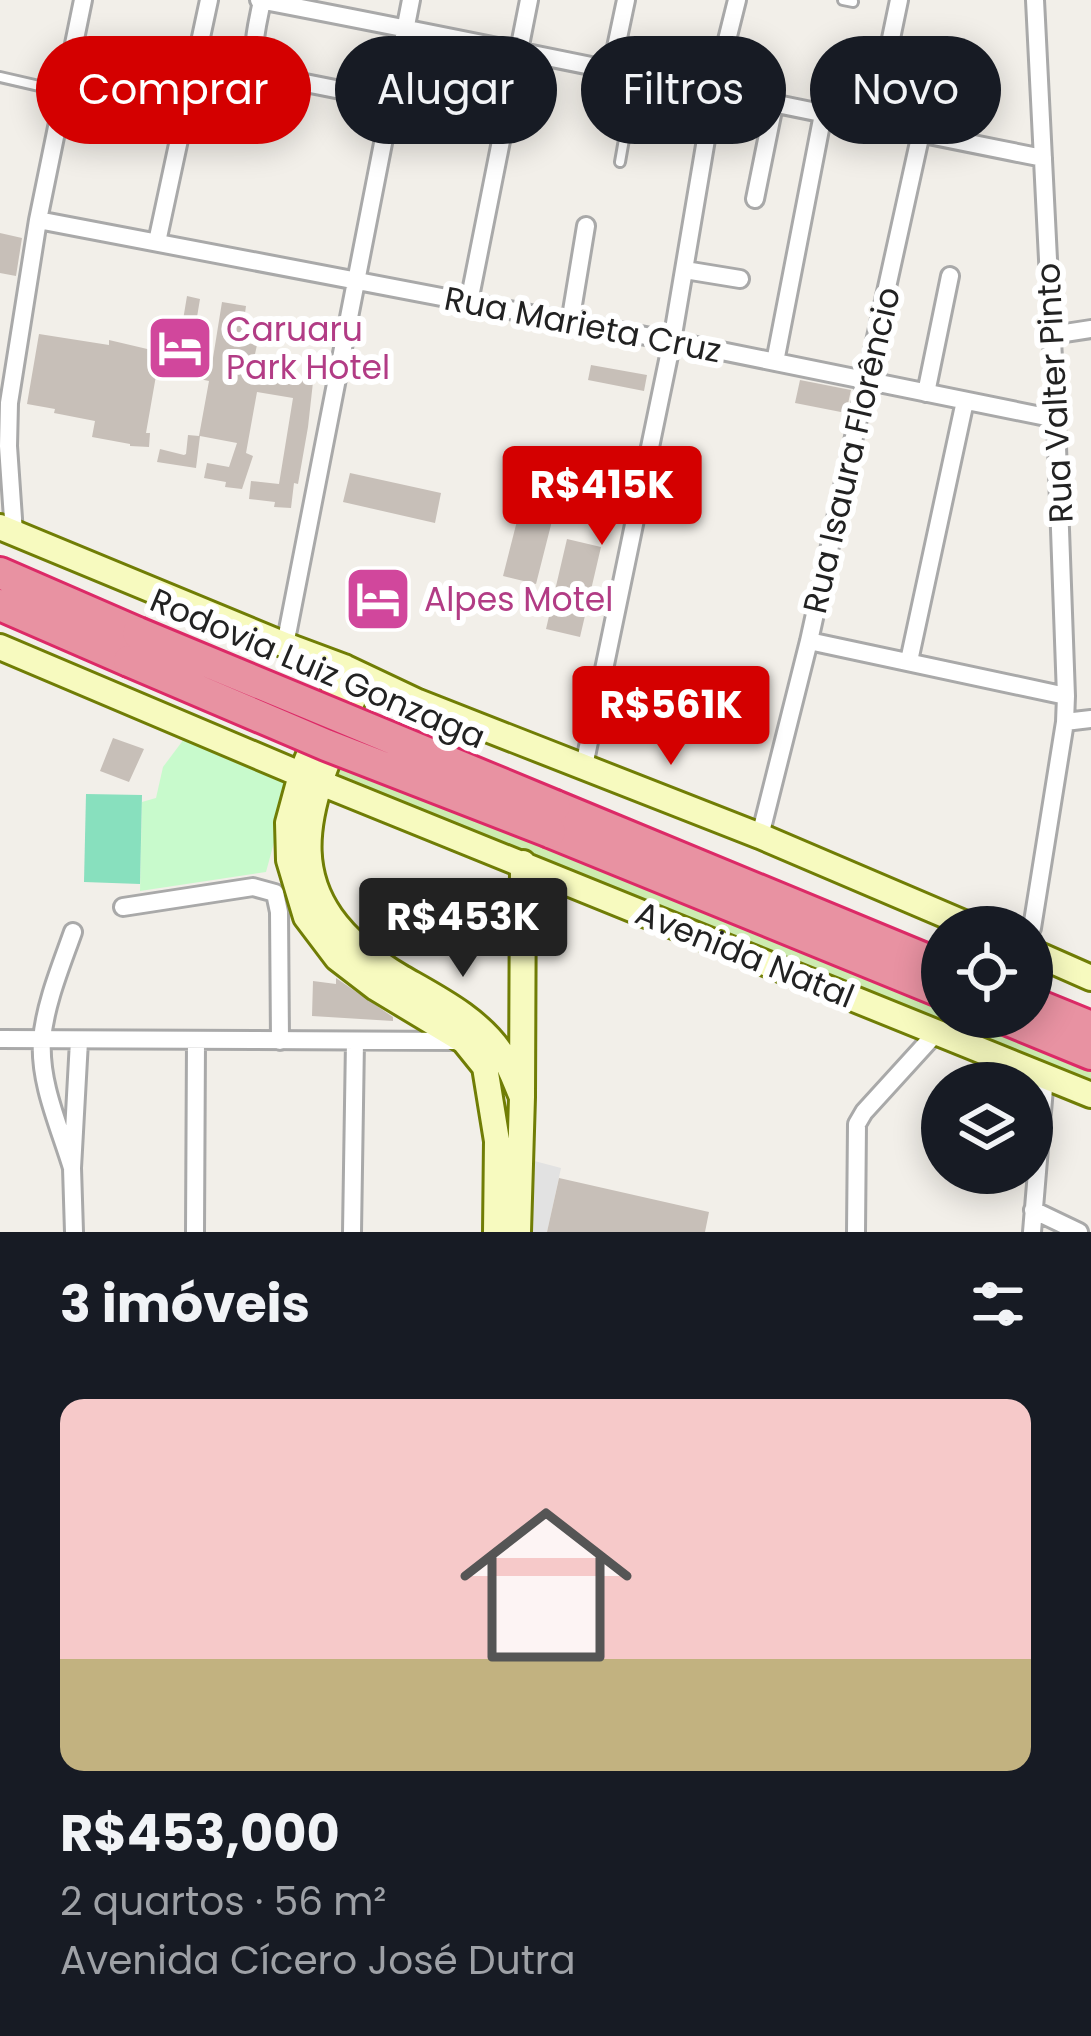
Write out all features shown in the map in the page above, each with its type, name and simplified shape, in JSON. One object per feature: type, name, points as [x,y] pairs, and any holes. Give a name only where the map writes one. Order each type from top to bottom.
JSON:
[{"type":"highway","name":"Rodovia Luiz Gonzaga","points":[[0,572],[134,647]]},
{"type":"highway","name":"Rodovia Luiz Gonzaga","points":[[0,605],[134,647],[552,819],[921,983]]},
{"type":"highway","name":"Rodovia Luiz Gonzaga","points":[[552,819],[921,958]]},
{"type":"highway","points":[[1053,1012],[1091,1028]]},
{"type":"highway","points":[[1052,1038],[1091,1054]]},
{"type":"street","points":[[75,36],[83,0]]},
{"type":"street","points":[[157,242],[208,0]]},
{"type":"street","points":[[335,89],[259,71],[254,62],[260,0],[447,36]]},
{"type":"street","points":[[404,36],[412,0]]},
{"type":"street","points":[[522,36],[529,0]]},
{"type":"street","points":[[618,36],[626,0]]},
{"type":"street","points":[[728,36],[737,0]]},
{"type":"street","points":[[892,36],[899,0]]},
{"type":"street","name":"Rua Valter Pinto","points":[[1035,0],[1066,696],[1036,906]]},
{"type":"street","points":[[52,144],[9,403],[7,530],[924,906]]},
{"type":"street","points":[[285,645],[382,144]]},
{"type":"street","points":[[469,302],[500,144]]},
{"type":"street","points":[[584,766],[672,341],[706,144]]},
{"type":"street","points":[[755,200],[766,144]]},
{"type":"street","points":[[775,362],[817,144]]},
{"type":"street","name":"Rua Isaura Florêncio","points":[[760,836],[809,640],[919,144]]},
{"type":"street","points":[[972,144],[1043,158]]},
{"type":"street","name":"Rua Marieta Cruz","points":[[38,220],[1056,419]]},
{"type":"street","points":[[570,322],[586,226]]},
{"type":"street","points":[[685,270],[740,279]]},
{"type":"street","points":[[926,393],[950,276]]},
{"type":"street","points":[[1052,334],[1091,329]]},
{"type":"street","points":[[909,661],[965,401]]},
{"type":"street","points":[[809,640],[1066,696]]},
{"type":"street","name":"Avenida Natal","points":[[0,647],[921,1027]]},
{"type":"street","points":[[353,672],[311,779],[287,823],[289,860],[306,917],[322,940],[376,988],[464,1041],[485,1067],[497,1141],[496,1232]]},
{"type":"street","points":[[1065,722],[1091,719]]},
{"type":"street","points":[[311,779],[309,871],[329,916],[349,941],[482,1031],[502,1055],[522,1097]]},
{"type":"street","points":[[518,1232],[523,863]]},
{"type":"street","points":[[123,907],[253,887],[275,893],[280,1041]]},
{"type":"street","points":[[72,1168],[50,1095],[42,1041],[73,932]]},
{"type":"street","points":[[1053,961],[1091,978]]},
{"type":"street","points":[[856,1232],[857,1124],[932,1038]]},
{"type":"street","name":"Avenida Natal","points":[[949,1038],[1010,1062]]},
{"type":"street","points":[[0,1039],[464,1041]]},
{"type":"street","points":[[74,1232],[72,1168],[80,1041]]},
{"type":"street","points":[[195,1232],[196,1041]]},
{"type":"street","points":[[352,1232],[355,1041]]},
{"type":"street","name":"Avenida Natal","points":[[1053,1079],[1091,1095]]},
{"type":"street","points":[[1032,1232],[1034,1194]]},
{"type":"street","points":[[1033,1210],[1078,1232]]},
{"type":"lane","points":[[0,77],[36,86]]},
{"type":"lane","points":[[620,162],[623,144]]},
{"type":"green space","points":[[184,739],[286,781],[266,872],[140,891],[142,802],[156,798],[163,767]]},
{"type":"green space","points":[[340,747],[921,991],[921,1022],[330,779]]},
{"type":"green space","points":[[86,794],[142,795],[140,884],[84,882]]},
{"type":"green space","points":[[960,1038],[1032,1038],[1091,1063],[1091,1092],[1053,1076],[1053,1062],[1018,1062]]},
{"type":"shaded area","points":[[523,1158],[561,1168],[547,1232],[527,1232]]},
{"type":"building","points":[[0,233],[22,238],[16,276],[0,273]]},
{"type":"building","points":[[187,296],[200,299],[190,359],[212,364],[222,302],[246,306],[241,342],[257,345],[251,372],[313,382],[291,508],[249,499],[251,481],[279,484],[293,398],[257,392],[246,453],[253,456],[242,489],[204,478],[207,463],[229,467],[237,443],[200,436],[196,468],[157,462],[160,449],[184,455],[188,435],[199,436],[209,381],[157,370],[146,433],[150,433],[149,447],[92,437],[95,421],[27,404],[39,334],[109,345],[109,340],[177,356]]},
{"type":"building","points":[[591,365],[647,375],[644,391],[588,380]]},
{"type":"building","points":[[800,380],[851,390],[846,413],[795,403]]},
{"type":"building","points":[[350,473],[441,493],[435,523],[343,502]]},
{"type":"building","points":[[518,485],[541,490],[539,501],[550,504],[548,511],[554,513],[536,584],[503,576],[518,517],[510,515]]},
{"type":"building","points":[[567,539],[601,547],[580,637],[546,629]]},
{"type":"building","points":[[113,738],[144,749],[129,782],[100,771]]},
{"type":"building","points":[[336,978],[393,1021],[312,1016],[313,981],[336,984]]},
{"type":"building","points":[[559,1178],[709,1212],[705,1232],[547,1232]]},
{"type":"place","name":"Caruaru Park Hotel","points":[[180,348]]},
{"type":"place","name":"Alpes Motel","points":[[378,599]]}]
